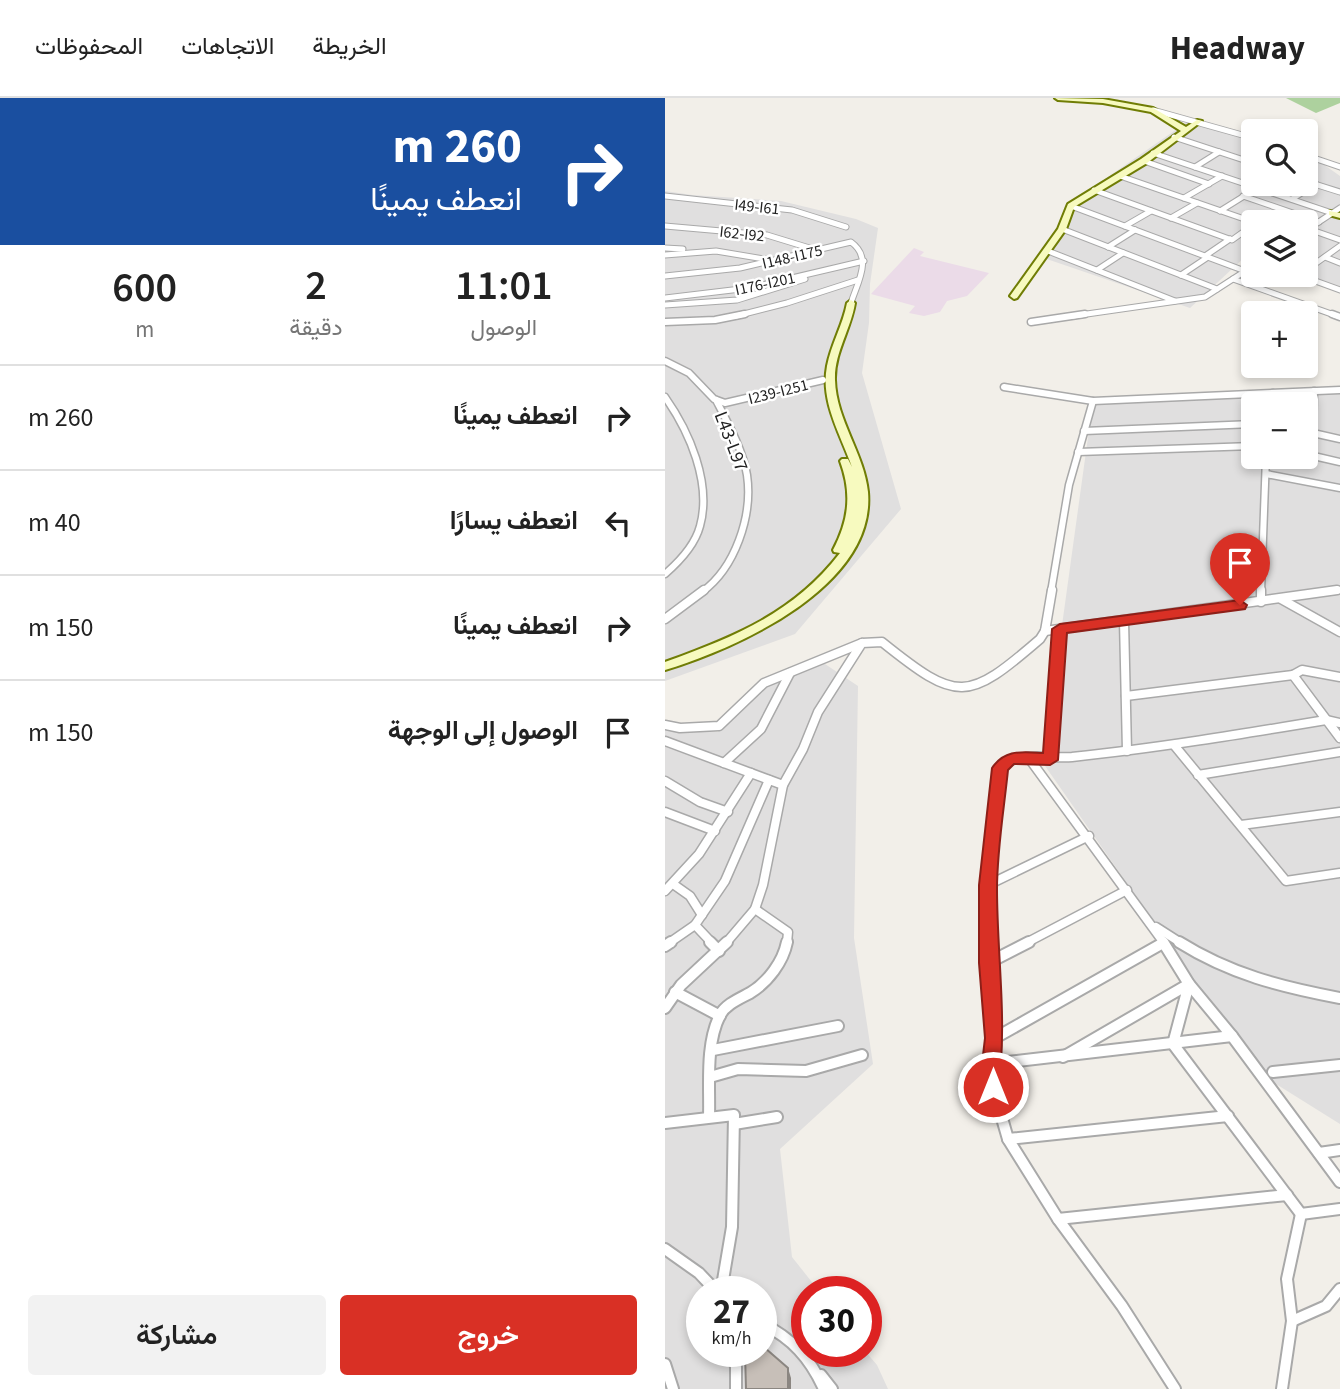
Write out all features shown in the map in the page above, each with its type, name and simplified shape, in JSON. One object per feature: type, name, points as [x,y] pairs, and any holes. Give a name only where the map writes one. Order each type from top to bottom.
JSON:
[{"type":"street","points":[[1058,98],[1103,101],[1153,110],[1241,134]]},
{"type":"street","points":[[1153,110],[1185,130]]},
{"type":"street","points":[[1014,296],[1062,229],[1071,206],[1145,161],[1199,121]]},
{"type":"street","points":[[1174,137],[1241,159]]},
{"type":"street","points":[[1195,167],[1219,152]]},
{"type":"street","points":[[1153,153],[1241,183]]},
{"type":"street","points":[[1318,159],[1340,167]]},
{"type":"street","points":[[1145,161],[1209,184]]},
{"type":"street","points":[[1120,176],[1241,219]]},
{"type":"street","points":[[1184,198],[1222,176]]},
{"type":"street","points":[[1318,185],[1340,192]]},
{"type":"street","points":[[1094,190],[1230,239]]},
{"type":"street","name":"I49-I61","points":[[665,196],[792,210],[846,227]]},
{"type":"street","points":[[1220,211],[1243,196],[1319,222],[1338,211]]},
{"type":"street","points":[[1280,196],[1338,211]]},
{"type":"street","points":[[1292,200],[1298,196]]},
{"type":"street","points":[[1171,218],[1197,203]]},
{"type":"street","points":[[1071,206],[1241,270]]},
{"type":"street","points":[[1125,226],[1151,211]]},
{"type":"street","name":"I62-I92","points":[[665,226],[767,234],[817,251]]},
{"type":"street","points":[[1062,229],[1217,289]]},
{"type":"street","points":[[1108,247],[1135,230]]},
{"type":"street","points":[[1181,275],[1241,232]]},
{"type":"street","points":[[1318,233],[1340,240]]},
{"type":"street","name":"I148-I175","points":[[665,276],[715,272],[775,261],[851,242],[861,249],[864,261]]},
{"type":"street","points":[[1318,262],[1340,246]]},
{"type":"street","points":[[665,248],[736,253],[775,261]]},
{"type":"street","points":[[665,255],[707,251]]},
{"type":"street","points":[[1048,251],[1177,302]]},
{"type":"street","points":[[1097,270],[1123,253]]},
{"type":"street","points":[[1325,257],[1340,263]]},
{"type":"street","points":[[665,666],[673,658],[732,641],[784,614],[823,582],[848,549],[860,521],[863,488],[837,420],[827,379],[850,315],[864,261]]},
{"type":"street","name":"I176-I201","points":[[665,298],[737,290],[864,261]]},
{"type":"street","points":[[665,305],[743,300],[828,269]]},
{"type":"street","points":[[1031,322],[1205,298],[1241,274]]},
{"type":"street","points":[[1233,279],[1340,317]]},
{"type":"street","points":[[665,322],[713,320],[745,315],[858,281]]},
{"type":"street","points":[[1318,282],[1340,290]]},
{"type":"street","points":[[665,361],[695,378],[716,400]]},
{"type":"street","name":"I239-I251","points":[[716,400],[731,403],[827,379]]},
{"type":"street","points":[[1004,387],[1093,401],[1241,394]]},
{"type":"street","points":[[1294,392],[1340,390]]},
{"type":"street","points":[[665,397],[678,412],[691,447],[702,494],[701,525],[681,561],[665,574]]},
{"type":"street","name":"L43-L97","points":[[665,619],[714,583],[730,559],[742,530],[747,475],[716,400]]},
{"type":"street","points":[[665,725],[719,726],[764,683],[862,643],[882,642],[922,674],[946,685],[966,689],[997,676],[1035,644],[1045,631],[1069,485],[1093,401]]},
{"type":"street","points":[[1084,431],[1241,424]]},
{"type":"street","points":[[1318,434],[1340,439]]},
{"type":"street","points":[[1078,452],[1241,446]]},
{"type":"street","points":[[1318,457],[1340,462]]},
{"type":"street","points":[[1261,602],[1266,469]]},
{"type":"street","points":[[1266,474],[1340,488]]},
{"type":"street","points":[[1045,631],[1340,590]]},
{"type":"street","points":[[1280,599],[1340,632]]},
{"type":"street","points":[[1124,621],[1127,751]]},
{"type":"street","points":[[1050,760],[1060,629]]},
{"type":"street","points":[[665,1008],[693,972],[719,951],[755,909],[763,885],[783,785],[803,749],[818,712],[862,643]]},
{"type":"street","points":[[1126,695],[1293,675],[1302,670],[1340,677]]},
{"type":"street","points":[[724,763],[761,729],[790,673]]},
{"type":"street","points":[[1293,675],[1340,738]]},
{"type":"street","points":[[1175,1389],[1122,1306],[1058,1219],[1008,1139],[993,1087],[991,1064],[995,1038],[988,963],[988,885],[1000,768],[1009,759],[1028,757],[1050,760],[1174,745],[1326,720],[1340,723]]},
{"type":"street","points":[[665,741],[783,785]]},
{"type":"street","points":[[1174,745],[1286,881],[1340,873]]},
{"type":"street","points":[[1198,775],[1340,752]]},
{"type":"street","points":[[1028,757],[1152,924],[1189,984],[1232,1036],[1340,1182]]},
{"type":"street","points":[[665,891],[715,831],[751,773]]},
{"type":"street","points":[[665,946],[695,925],[725,881],[769,780]]},
{"type":"street","points":[[665,781],[700,802],[728,812]]},
{"type":"street","points":[[665,812],[715,831]]},
{"type":"street","points":[[1241,825],[1340,812]]},
{"type":"street","points":[[988,885],[1089,836]]},
{"type":"street","points":[[673,884],[690,896],[702,915]]},
{"type":"street","points":[[988,963],[1127,890]]},
{"type":"street","points":[[709,1117],[713,1049],[720,1016],[769,976],[789,944],[788,932],[755,909]]},
{"type":"street","points":[[1152,924],[1212,962],[1244,976],[1340,998]]},
{"type":"street","points":[[695,925],[719,951]]},
{"type":"street","points":[[995,1038],[1163,943]]},
{"type":"street","points":[[1173,1044],[1189,984]]},
{"type":"street","points":[[1063,1057],[1189,984]]},
{"type":"street","points":[[675,992],[720,1016]]},
{"type":"street","points":[[713,1049],[838,1026]]},
{"type":"street","points":[[991,1064],[1232,1036]]},
{"type":"street","points":[[1173,1044],[1301,1214]]},
{"type":"street","points":[[710,1077],[738,1069],[806,1071],[862,1055]]},
{"type":"street","points":[[1273,1072],[1340,1065]]},
{"type":"street","points":[[665,1122],[734,1115],[732,1227],[722,1276]]},
{"type":"street","points":[[1008,1139],[1228,1116]]},
{"type":"street","points":[[734,1124],[777,1117]]},
{"type":"street","points":[[1319,1153],[1340,1150]]},
{"type":"street","points":[[1058,1219],[1287,1195]]},
{"type":"street","points":[[1301,1214],[1340,1209]]},
{"type":"street","points":[[1282,1389],[1292,1321],[1287,1279],[1301,1214]]},
{"type":"street","points":[[665,1249],[702,1276]]},
{"type":"street","points":[[1292,1321],[1328,1305],[1338,1296],[1340,1289]]},
{"type":"street","points":[[665,1364],[673,1389]]},
{"type":"street","points":[[736,1367],[736,1389]]},
{"type":"street","points":[[815,1367],[824,1389]]},
{"type":"street","points":[[816,1367],[832,1389]]},
{"type":"shaded area","points":[[1190,120],[1241,135],[1241,196],[1318,196],[1318,160],[1340,176],[1340,291],[1318,281],[1318,210],[1241,210],[1241,261],[1190,308],[1038,256],[1092,188]]},
{"type":"shaded area","points":[[665,191],[781,201],[856,219],[878,228],[862,373],[901,509],[795,634],[665,681]]},
{"type":"shaded area","points":[[914,248],[924,252],[920,256],[989,273],[967,296],[947,301],[940,312],[924,316],[909,313],[915,306],[871,294]]},
{"type":"shaded area","points":[[1340,390],[1340,1124],[1260,1074],[1043,763],[1093,401],[1241,394],[1241,469],[1318,469],[1318,392],[1295,392]]},
{"type":"shaded area","points":[[816,658],[858,686],[854,938],[873,1064],[780,1149],[792,1257],[807,1276],[791,1276],[791,1367],[878,1367],[888,1389],[665,1389],[665,729],[718,732],[765,677]]},
{"type":"green space","points":[[1286,98],[1340,98],[1340,103],[1316,113]]},
{"type":"building","points":[[777,1358],[788,1368],[788,1389],[746,1389],[745,1367],[777,1367]]},
{"type":"route","points":[[993,1087],[991,1064],[995,1038],[988,963],[988,885],[1000,768],[1009,759],[1017,757],[1050,760],[1060,629],[1240,605]]}]
